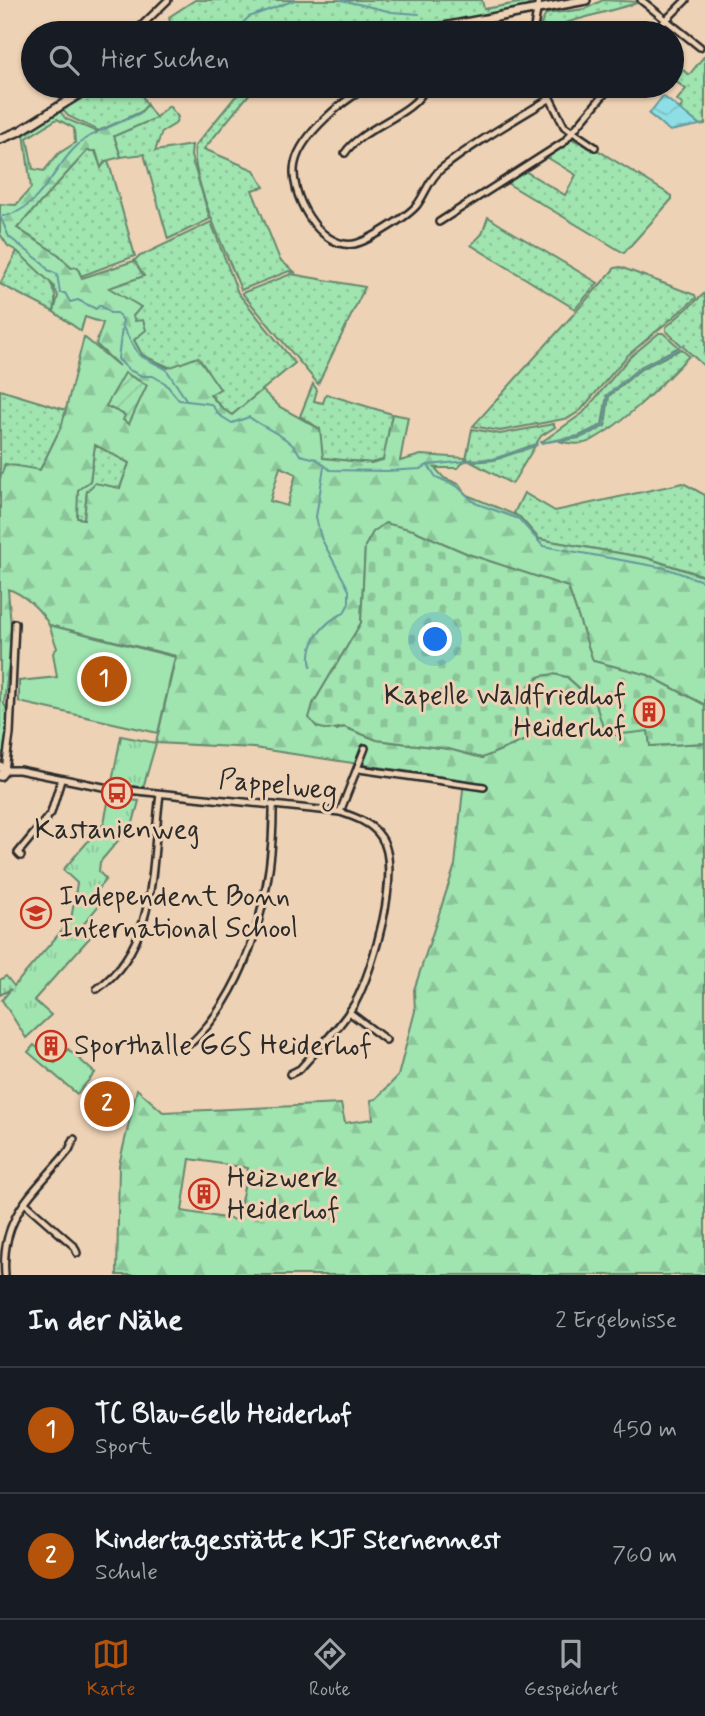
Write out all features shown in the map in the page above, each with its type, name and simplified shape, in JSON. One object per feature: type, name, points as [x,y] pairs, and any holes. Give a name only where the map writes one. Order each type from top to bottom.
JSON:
[{"type":"street","points":[[146,21],[168,0]]},
{"type":"street","points":[[465,21],[539,4],[586,0]]},
{"type":"street","points":[[641,0],[668,21]]},
{"type":"street","points":[[665,19],[686,0]]},
{"type":"street","points":[[684,34],[700,47]]},
{"type":"street","points":[[0,139],[20,131],[73,98]]},
{"type":"street","points":[[350,98],[302,145],[295,161],[294,184],[299,198],[318,228],[342,243],[354,244],[368,239],[412,211],[438,172],[549,99],[558,118],[572,133],[595,147]]},
{"type":"street","points":[[345,153],[352,143],[418,98]]},
{"type":"street","points":[[439,222],[564,142],[601,98]]},
{"type":"street","points":[[2,771],[10,734],[15,624]]},
{"type":"street","points":[[340,812],[365,748]]},
{"type":"street","points":[[359,769],[484,788]]},
{"type":"street","name":"Pappelweg","points":[[2,771],[19,770],[61,780],[160,794],[340,812],[373,827],[382,836],[390,861],[379,928],[365,982],[349,1012],[300,1069],[290,1074]]},
{"type":"street","points":[[21,856],[18,853],[51,813],[61,780]]},
{"type":"street","points":[[97,989],[122,965],[140,934],[152,873],[160,794]]},
{"type":"street","points":[[180,1049],[191,1045],[226,1000],[249,952],[262,901],[272,805]]},
{"type":"street","points":[[349,1012],[378,1037],[386,1040]]},
{"type":"street","points":[[5,1275],[7,1232],[25,1202],[69,1150],[74,1139]]},
{"type":"street","points":[[25,1202],[74,1246],[77,1253]]},
{"type":"green space","points":[[195,0],[482,0],[484,9],[536,0],[523,8],[458,21],[170,21],[169,17]]},
{"type":"green space","points":[[603,0],[641,2],[572,21],[542,21],[546,14],[585,9]]},
{"type":"green space","points":[[705,55],[705,124],[700,125],[679,109],[683,105],[677,100],[684,98],[686,89],[684,71],[689,75]]},
{"type":"green space","points":[[80,98],[143,98],[147,105],[141,112],[99,131],[68,116],[62,109]]},
{"type":"green space","points":[[234,98],[246,98],[204,149],[254,170],[264,187],[252,190],[280,260],[296,273],[289,271],[241,290],[204,197],[195,160],[195,146]]},
{"type":"green space","points":[[147,105],[156,118],[114,136],[121,157],[105,161],[101,168],[96,151],[87,151],[17,228],[59,255],[71,268],[77,267],[82,278],[134,261],[144,276],[109,288],[141,307],[133,316],[135,321],[143,320],[146,330],[134,340],[142,355],[168,368],[198,357],[220,389],[210,395],[232,415],[262,390],[280,407],[320,429],[323,458],[371,463],[383,460],[392,414],[408,417],[400,461],[421,455],[467,458],[458,468],[435,468],[444,478],[459,484],[467,495],[520,517],[539,539],[647,558],[705,577],[705,705],[648,675],[593,661],[568,587],[468,554],[413,530],[365,546],[361,623],[313,704],[337,730],[344,727],[377,740],[449,749],[482,758],[530,738],[526,694],[530,684],[541,675],[554,674],[567,677],[595,703],[649,731],[650,746],[705,743],[705,1275],[117,1275],[119,1165],[137,1089],[163,1112],[341,1104],[345,1123],[373,1119],[371,1100],[376,1099],[398,1076],[415,1011],[414,990],[455,865],[464,780],[254,748],[156,743],[176,656],[49,625],[32,603],[8,589],[12,638],[4,704],[10,715],[5,751],[0,754],[0,479],[5,464],[40,470],[62,425],[84,337],[119,366],[96,344],[103,323],[85,317],[81,331],[54,312],[58,296],[53,285],[17,251],[8,246],[0,234],[0,204],[16,205],[31,188],[24,133],[59,110],[66,119],[97,132],[141,112]],"holes":[[[57,119],[74,128],[75,143],[58,154],[44,171],[33,169],[27,138]],[[95,445],[129,463],[120,488],[95,483],[87,491],[84,519],[77,518],[78,490],[90,481]],[[280,467],[296,474],[287,506],[270,501]],[[190,1159],[248,1168],[237,1220],[182,1211]]]},
{"type":"green space","points":[[169,106],[178,117],[175,124],[162,132],[155,151],[192,145],[191,156],[210,219],[168,239],[144,154],[121,157],[114,136],[155,118]]},
{"type":"green space","points":[[571,139],[594,148],[672,196],[624,253],[505,182],[523,170],[565,195],[576,175],[545,156]]},
{"type":"green space","points":[[94,149],[101,167],[108,160],[135,256],[81,276],[77,267],[71,268],[59,255],[17,228],[87,151]]},
{"type":"green space","points":[[488,217],[598,283],[575,309],[471,245],[482,234]]},
{"type":"green space","points":[[211,222],[238,293],[295,363],[232,415],[210,394],[219,389],[142,355],[134,340],[135,321],[108,288],[143,276],[134,261],[138,257]]},
{"type":"green space","points":[[17,251],[40,270],[51,284],[55,301],[54,312],[0,284]]},
{"type":"green space","points":[[620,267],[695,295],[696,298],[627,356],[581,410],[569,418],[500,431],[473,426],[615,268]]},
{"type":"green space","points":[[291,274],[365,287],[318,384],[242,293]]},
{"type":"green space","points":[[705,293],[705,367],[666,331],[666,327]]},
{"type":"green space","points":[[659,333],[663,333],[679,347],[640,367],[607,395],[602,425],[579,436],[540,443],[583,413],[629,358]]},
{"type":"green space","points":[[681,349],[689,356],[618,423],[584,443],[559,441],[580,438],[605,426],[609,396],[641,369]]},
{"type":"green space","points":[[125,373],[147,385],[129,424],[123,420],[125,415],[106,406]]},
{"type":"green space","points":[[313,384],[317,390],[314,401],[323,403],[326,394],[392,414],[384,460],[371,463],[322,458],[320,429],[300,416]]},
{"type":"green space","points":[[0,390],[66,410],[62,425],[40,470],[5,465],[0,479]]},
{"type":"green space","points":[[554,424],[555,427],[541,436],[536,444],[494,459],[466,460],[472,429],[500,434]]},
{"type":"green space","points":[[95,444],[129,463],[120,488],[87,491],[84,519],[76,518],[78,489],[90,481]]},
{"type":"green space","points":[[535,446],[512,484],[471,462],[494,460]]},
{"type":"green space","points":[[683,483],[705,495],[705,576],[647,558],[539,539],[514,513],[524,493],[555,511]]},
{"type":"green space","points":[[385,523],[413,530],[468,554],[568,587],[593,661],[648,675],[705,705],[705,743],[650,746],[648,731],[606,736],[595,702],[567,677],[554,674],[541,676],[530,684],[526,694],[530,738],[482,758],[449,749],[377,740],[344,727],[328,730],[317,727],[309,718],[313,704],[361,623],[365,546],[373,532]]},
{"type":"green space","points":[[49,625],[175,657],[158,733],[19,702],[19,681],[57,677],[53,653],[57,648]]},
{"type":"green space","points":[[121,736],[156,743],[143,788],[112,782]]},
{"type":"green space","points":[[109,798],[139,801],[133,823],[100,862],[99,872],[106,879],[91,897],[99,905],[83,925],[93,934],[34,1000],[51,1015],[26,1038],[2,1000],[11,989],[0,995],[0,980],[6,976],[14,986],[71,920],[77,883],[63,870],[104,823]]},
{"type":"green space","points":[[34,1045],[55,1063],[68,1049],[95,1073],[77,1094],[28,1052]]},
{"type":"water","points":[[661,98],[666,98],[700,125],[670,131],[649,114]]},
{"type":"waterway","points":[[245,21],[295,0]]},
{"type":"waterway","points":[[341,0],[392,12],[419,14]]},
{"type":"waterway","points":[[100,131],[141,113]]},
{"type":"waterway","points":[[3,216],[18,211],[31,202],[72,151],[83,140],[97,133]]},
{"type":"waterway","points":[[0,216],[9,237],[43,263],[48,270],[57,274],[60,293],[65,293],[70,302],[78,300],[96,309],[100,305],[110,313],[117,313],[123,320],[118,359],[129,370],[142,376],[153,376],[165,383],[179,400],[211,404],[219,415],[232,423],[249,417],[284,438],[300,455],[317,459],[330,470],[386,471],[420,469],[428,465],[436,477],[457,486],[475,503],[519,519],[543,546],[665,568],[705,582]]},
{"type":"waterway","points":[[122,326],[139,355],[166,369],[187,401]]},
{"type":"waterway","points":[[541,443],[580,437],[604,425],[608,395],[640,368],[680,348]]},
{"type":"waterway","points":[[470,461],[493,459],[537,445]]},
{"type":"waterway","points":[[428,465],[468,461]]},
{"type":"waterway","points":[[311,666],[311,649],[318,634],[330,621],[344,613],[349,603],[349,590],[321,538],[316,517],[324,467]]},
{"type":"place","name":"TC Blau-Gelb Heiderhof","points":[[104,679]]},
{"type":"place","name":"Kapelle Waldfriedhof Heiderhof","points":[[649,712]]},
{"type":"place","name":"Kastanienweg","points":[[117,793]]},
{"type":"place","name":"Independent Bonn International School","points":[[36,913]]},
{"type":"place","name":"Sporthalle GGS Heiderhof","points":[[51,1046]]},
{"type":"place","name":"Kindertagesstätte KJF Sternennest","points":[[107,1104]]},
{"type":"place","name":"Heizwerk Heiderhof","points":[[204,1194]]}]
